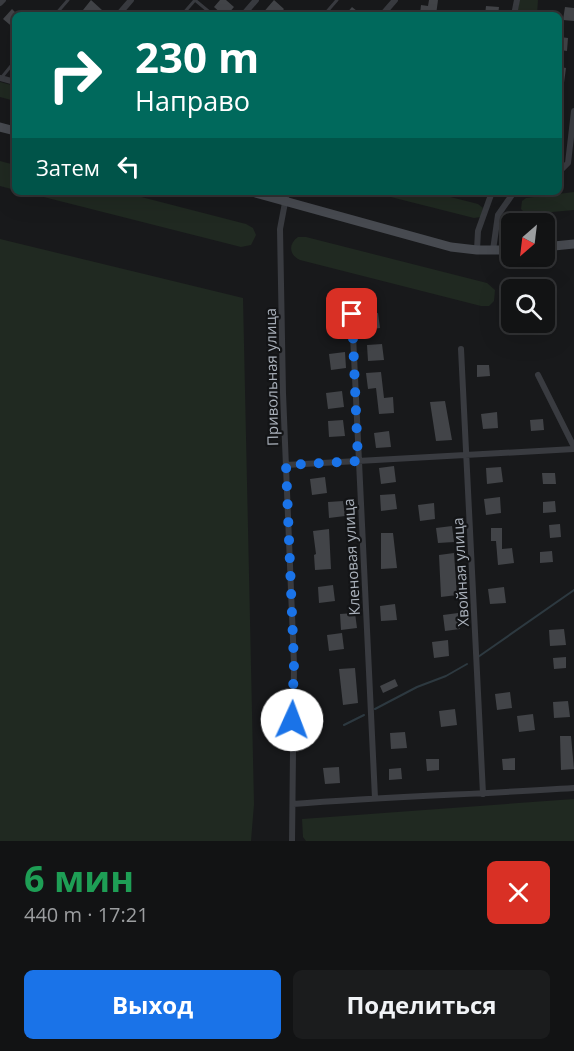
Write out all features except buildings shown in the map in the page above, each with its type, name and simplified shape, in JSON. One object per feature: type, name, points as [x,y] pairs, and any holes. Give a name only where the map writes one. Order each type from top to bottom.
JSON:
[{"type":"street","points":[[121,12],[131,0]]},
{"type":"street","points":[[246,12],[256,0]]},
{"type":"street","points":[[385,12],[395,0]]},
{"type":"street","points":[[562,169],[568,163],[574,111]]},
{"type":"street","points":[[477,250],[478,231],[491,195]]},
{"type":"street","points":[[493,250],[498,215],[512,195]]},
{"type":"street","points":[[287,196],[451,247],[501,250]]},
{"type":"street","name":"Привольная улица","points":[[287,196],[280,230],[294,664],[292,841]]},
{"type":"street","points":[[555,247],[574,244]]},
{"type":"street","name":"Кленовая улица","points":[[352,314],[375,798]]},
{"type":"street","name":"Хвойная улица","points":[[461,349],[483,794]]},
{"type":"street","points":[[286,465],[574,448],[538,375]]},
{"type":"street","points":[[293,804],[574,788]]},
{"type":"lane","points":[[58,12],[68,0]]},
{"type":"lane","points":[[185,12],[195,0],[209,12]]},
{"type":"lane","points":[[327,12],[337,0]]},
{"type":"lane","points":[[0,78],[12,65]]},
{"type":"shaded area","points":[[519,0],[538,0],[537,12],[517,12]]},
{"type":"shaded area","points":[[0,82],[12,85],[12,100],[0,97]]},
{"type":"shaded area","points":[[0,161],[12,164],[12,189],[0,186]]},
{"type":"shaded area","points":[[574,192],[574,210],[525,213],[521,209],[522,201],[526,198]]},
{"type":"shaded area","points":[[36,195],[134,195],[246,224],[253,228],[256,235],[251,245],[241,247]]},
{"type":"shaded area","points":[[383,195],[443,195],[478,204],[483,208],[481,217],[474,218]]},
{"type":"shaded area","points":[[298,237],[306,237],[487,283],[495,290],[494,301],[489,306],[481,306],[300,260],[296,258],[291,249]]},
{"type":"shaded area","points":[[0,239],[243,298],[254,804],[251,841],[0,841]]},
{"type":"shaded area","points":[[574,799],[574,841],[306,841],[303,837],[302,819]]},
{"type":"waterway","points":[[478,657],[574,590]]},
{"type":"waterway","points":[[375,709],[467,664]]},
{"type":"waterway","points":[[344,725],[364,715]]},
{"type":"route","points":[[292,720],[294,664],[286,465],[358,461],[352,314]]}]
